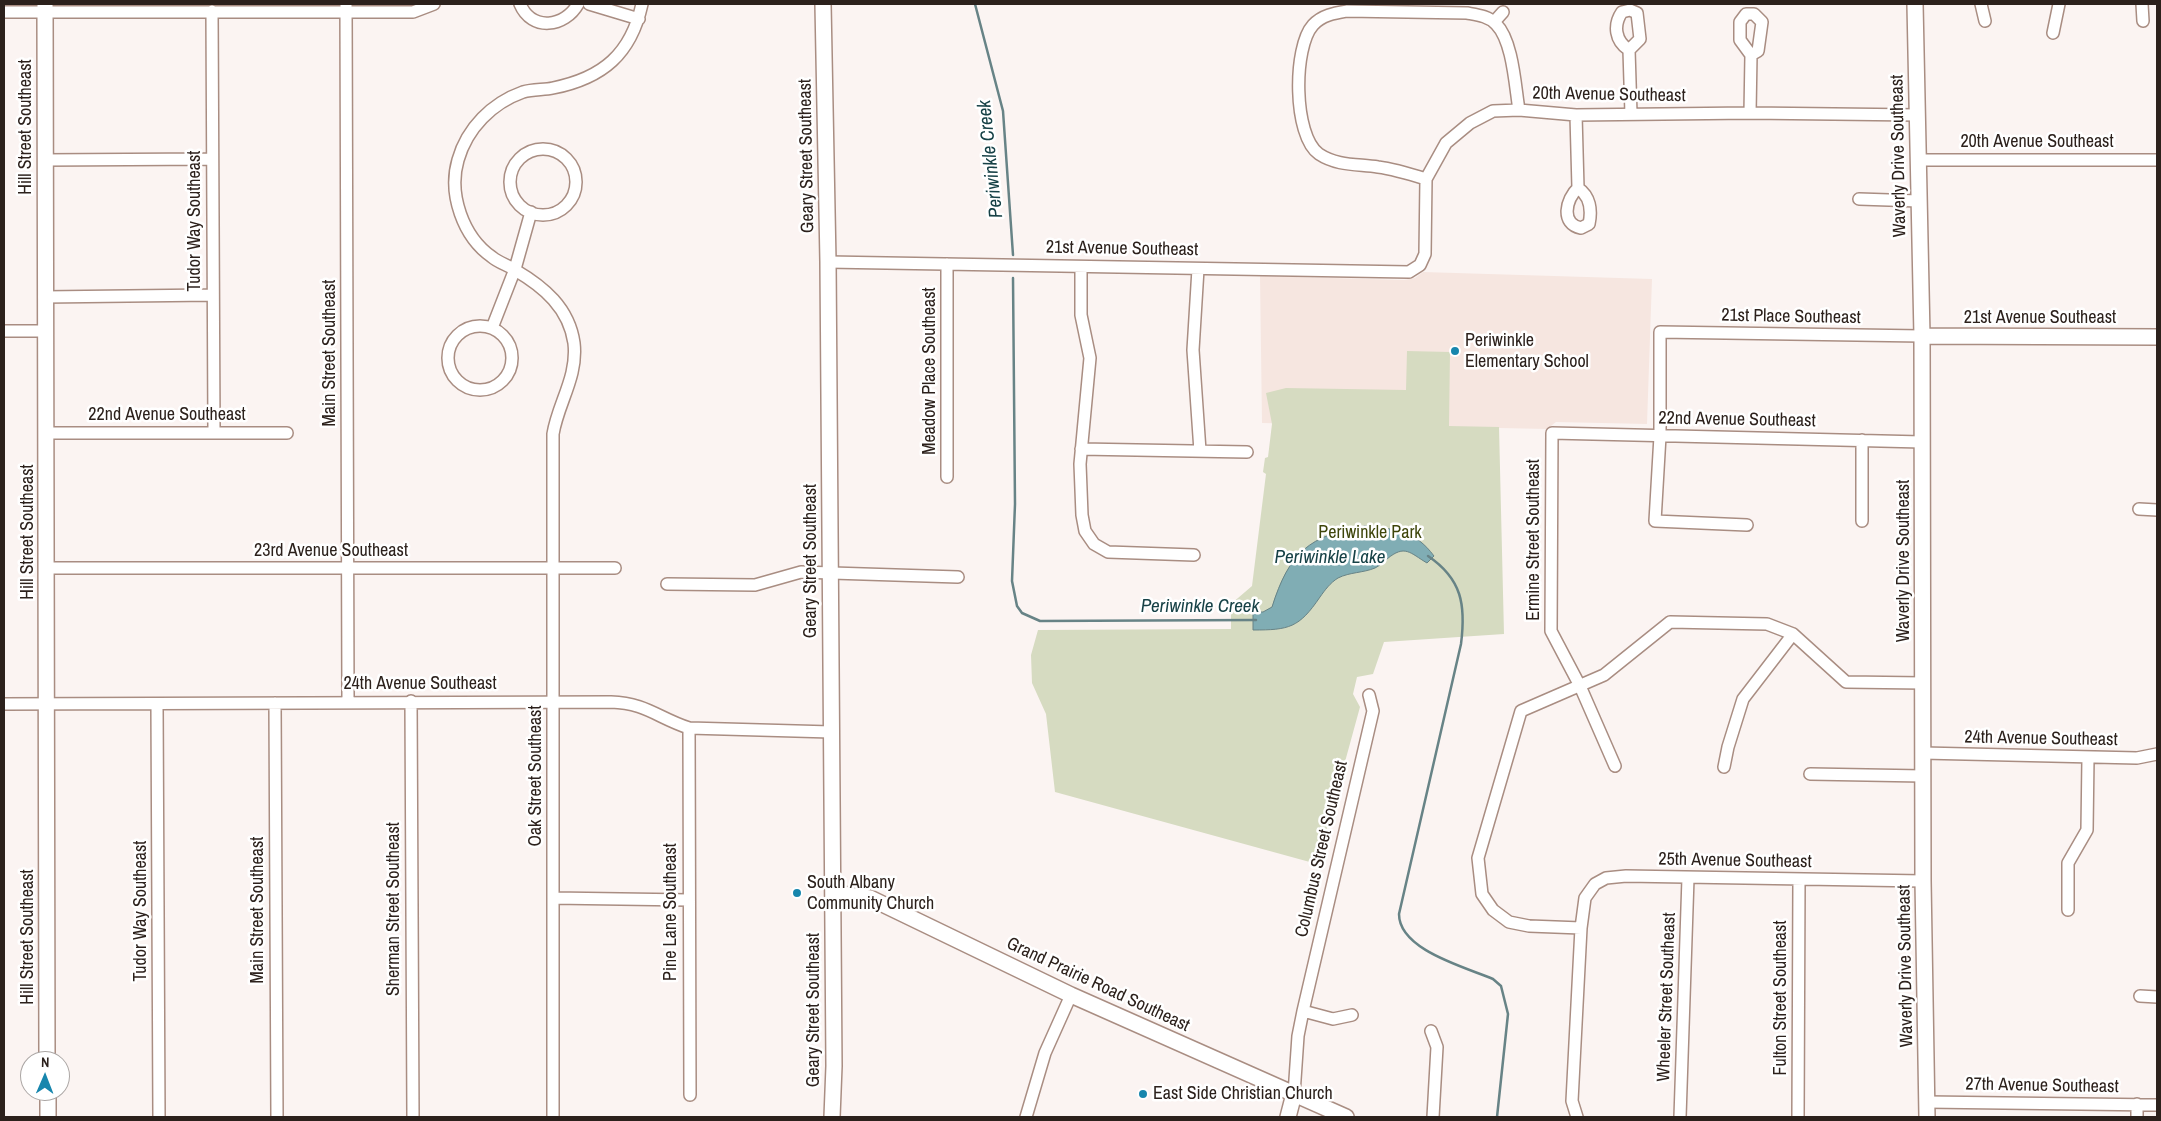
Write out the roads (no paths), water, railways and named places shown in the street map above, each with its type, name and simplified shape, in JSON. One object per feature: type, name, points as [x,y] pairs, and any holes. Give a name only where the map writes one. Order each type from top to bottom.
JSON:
[{"type":"main road","name":"Geary Street Southeast","points":[[822,4],[828,262],[833,894],[832,1117]]},
{"type":"main road","name":"Waverly Drive Southeast","points":[[1916,4],[1917,160],[1922,336],[1923,881],[1927,1110]]},
{"type":"main road","name":"Hill Street Southeast","points":[[45,8],[44,297],[47,433],[47,1051]]},
{"type":"main road","name":"21st Avenue Southeast","points":[[1922,336],[2157,337]]},
{"type":"main road","name":"Grand Prairie Road Southeast","points":[[833,894],[870,898],[1071,995],[1346,1117]]},
{"type":"main road","name":"Columbus Street Southeast","points":[[1288,1117],[1294,1094]]},
{"type":"main road","points":[[48,1101],[48,1117]]},
{"type":"street","points":[[4,12],[45,8],[212,11],[346,8],[413,12],[434,4]]},
{"type":"street","points":[[520,4],[533,20],[547,24],[561,22],[573,14],[578,4]]},
{"type":"street","points":[[589,4],[639,19]]},
{"type":"street","name":"Oak Street Southeast","points":[[553,1117],[553,434],[556,416],[567,392],[574,369],[574,343],[568,322],[560,306],[546,289],[515,269],[492,258],[476,243],[460,212],[455,196],[455,176],[457,161],[464,144],[486,113],[524,92],[580,82],[602,71],[621,52],[635,32],[642,4]]},
{"type":"street","points":[[1981,4],[1985,21]]},
{"type":"street","points":[[2053,33],[2059,4]]},
{"type":"street","points":[[2142,4],[2143,21]]},
{"type":"street","name":"Main Street Southeast","points":[[346,8],[348,702]]},
{"type":"street","points":[[1426,179],[1377,166],[1347,165],[1319,154],[1308,140],[1303,127],[1300,109],[1301,55],[1310,20],[1329,14],[1371,10],[1467,13],[1484,16],[1494,22],[1506,38],[1519,110]]},
{"type":"street","name":"Tudor Way Southeast","points":[[212,11],[214,431]]},
{"type":"street","points":[[1494,22],[1503,12]]},
{"type":"street","points":[[1629,50],[1631,114]]},
{"type":"street","points":[[1750,114],[1751,55]]},
{"type":"street","name":"20th Avenue Southeast","points":[[1414,270],[1420,265],[1425,254],[1426,179],[1446,143],[1470,123],[1493,111],[1519,110],[1576,115],[1917,115]]},
{"type":"street","points":[[1576,115],[1578,188]]},
{"type":"street","points":[[544,148],[557,151],[568,159],[575,170],[577,184],[573,196],[566,207],[554,214],[541,216],[531,212],[520,206],[511,193],[509,180],[512,168],[520,157],[531,150],[544,148]]},
{"type":"street","points":[[1311,164],[1319,154]]},
{"type":"street","points":[[44,160],[212,159]]},
{"type":"street","name":"20th Avenue Southeast","points":[[1917,160],[2157,160]]},
{"type":"street","points":[[1859,199],[1919,201]]},
{"type":"street","points":[[492,328],[515,269],[531,212]]},
{"type":"street","name":"21st Avenue Southeast","points":[[828,262],[1371,273],[1414,270]]},
{"type":"street","name":"Meadow Place Southeast","points":[[947,264],[947,477]]},
{"type":"street","points":[[1081,267],[1081,316],[1090,358],[1081,449],[1082,515],[1085,531],[1094,544],[1108,552],[1194,555]]},
{"type":"street","points":[[1198,269],[1193,350],[1200,451]]},
{"type":"street","points":[[44,297],[212,295]]},
{"type":"street","points":[[480,326],[492,328],[503,335],[510,346],[512,358],[510,370],[503,380],[493,388],[481,390],[468,388],[458,381],[451,371],[448,359],[450,346],[457,336],[468,329],[480,326]]},
{"type":"street","points":[[4,331],[45,331]]},
{"type":"street","name":"21st Place Southeast","points":[[1660,436],[1660,332],[1922,336]]},
{"type":"street","name":"22nd Avenue Southeast","points":[[47,433],[214,431],[287,433]]},
{"type":"street","name":"22nd Avenue Southeast","points":[[1552,433],[1922,442]]},
{"type":"street","name":"Ermine Street Southeast","points":[[1552,433],[1552,631],[1580,686],[1615,766]]},
{"type":"street","points":[[1660,436],[1655,521],[1746,525]]},
{"type":"street","points":[[1862,440],[1862,521]]},
{"type":"street","points":[[1081,449],[1247,452]]},
{"type":"street","points":[[2139,509],[2157,510]]},
{"type":"street","name":"23rd Avenue Southeast","points":[[47,568],[615,568]]},
{"type":"street","points":[[667,584],[754,584],[801,572],[958,577]]},
{"type":"street","points":[[1577,1117],[1572,1101],[1581,928],[1529,926],[1509,922],[1493,910],[1482,894],[1478,858],[1522,711],[1604,675],[1670,622],[1767,624],[1793,634],[1846,682],[1923,683]]},
{"type":"street","points":[[1724,768],[1728,747],[1743,699],[1793,634]]},
{"type":"street","name":"Columbus Street Southeast","points":[[1294,1094],[1298,1036],[1373,712],[1369,695]]},
{"type":"street","name":"24th Avenue Southeast","points":[[4,704],[411,701],[627,703],[642,706],[689,728],[831,732]]},
{"type":"street","name":"Sherman Street Southeast","points":[[411,701],[413,1117]]},
{"type":"street","name":"Main Street Southeast","points":[[275,703],[277,1117]]},
{"type":"street","name":"Tudor Way Southeast","points":[[157,704],[159,1117]]},
{"type":"street","name":"Pine Lane Southeast","points":[[689,728],[690,1095]]},
{"type":"street","name":"24th Avenue Southeast","points":[[1923,754],[2088,758],[2137,758],[2157,754]]},
{"type":"street","points":[[2068,910],[2068,863],[2087,830],[2088,758]]},
{"type":"street","points":[[1810,774],[1923,776]]},
{"type":"street","name":"25th Avenue Southeast","points":[[1581,928],[1585,898],[1595,884],[1606,878],[1626,876],[1923,881]]},
{"type":"street","name":"Wheeler Street Southeast","points":[[1680,1117],[1688,878]]},
{"type":"street","name":"Fulton Street Southeast","points":[[1798,1117],[1799,880]]},
{"type":"street","points":[[553,898],[688,900]]},
{"type":"street","points":[[1026,1117],[1045,1053],[1071,995]]},
{"type":"street","points":[[2140,996],[2157,997]]},
{"type":"street","points":[[1304,1011],[1333,1019],[1352,1015]]},
{"type":"street","points":[[1431,1031],[1437,1047],[1433,1117]]},
{"type":"street","points":[[2137,1104],[2137,1117]]},
{"type":"street","name":"27th Avenue Southeast","points":[[1927,1110],[2157,1104]]},
{"type":"water","name":"Periwinkle Lake","points":[[1365,526],[1403,532],[1427,547],[1434,556],[1427,563],[1412,553],[1403,551],[1393,554],[1375,568],[1335,580],[1306,615],[1292,625],[1284,628],[1253,630],[1253,612],[1263,612],[1272,607],[1286,573],[1294,560],[1304,550],[1315,541],[1329,535]]},
{"type":"waterway","name":"Periwinkle Creek","points":[[975,4],[1003,111],[1013,255]]},
{"type":"waterway","name":"Periwinkle Creek","points":[[1013,278],[1015,504],[1012,581],[1017,606],[1022,613],[1040,621],[1256,620]]},
{"type":"waterway","name":"Periwinkle Creek","points":[[1428,556],[1448,574],[1459,594],[1463,617],[1461,644],[1399,914],[1402,927],[1410,938],[1421,947],[1451,963],[1493,979],[1501,986],[1508,1014],[1497,1117]]},
{"type":"place","name":"Periwinkle Elementary School","points":[[1455,351]]},
{"type":"place","name":"South Albany Community Church","points":[[797,893]]},
{"type":"place","name":"East Side Christian Church","points":[[1143,1094]]},
{"type":"park label","name":"Periwinkle Park","points":[[1370,533]]}]
